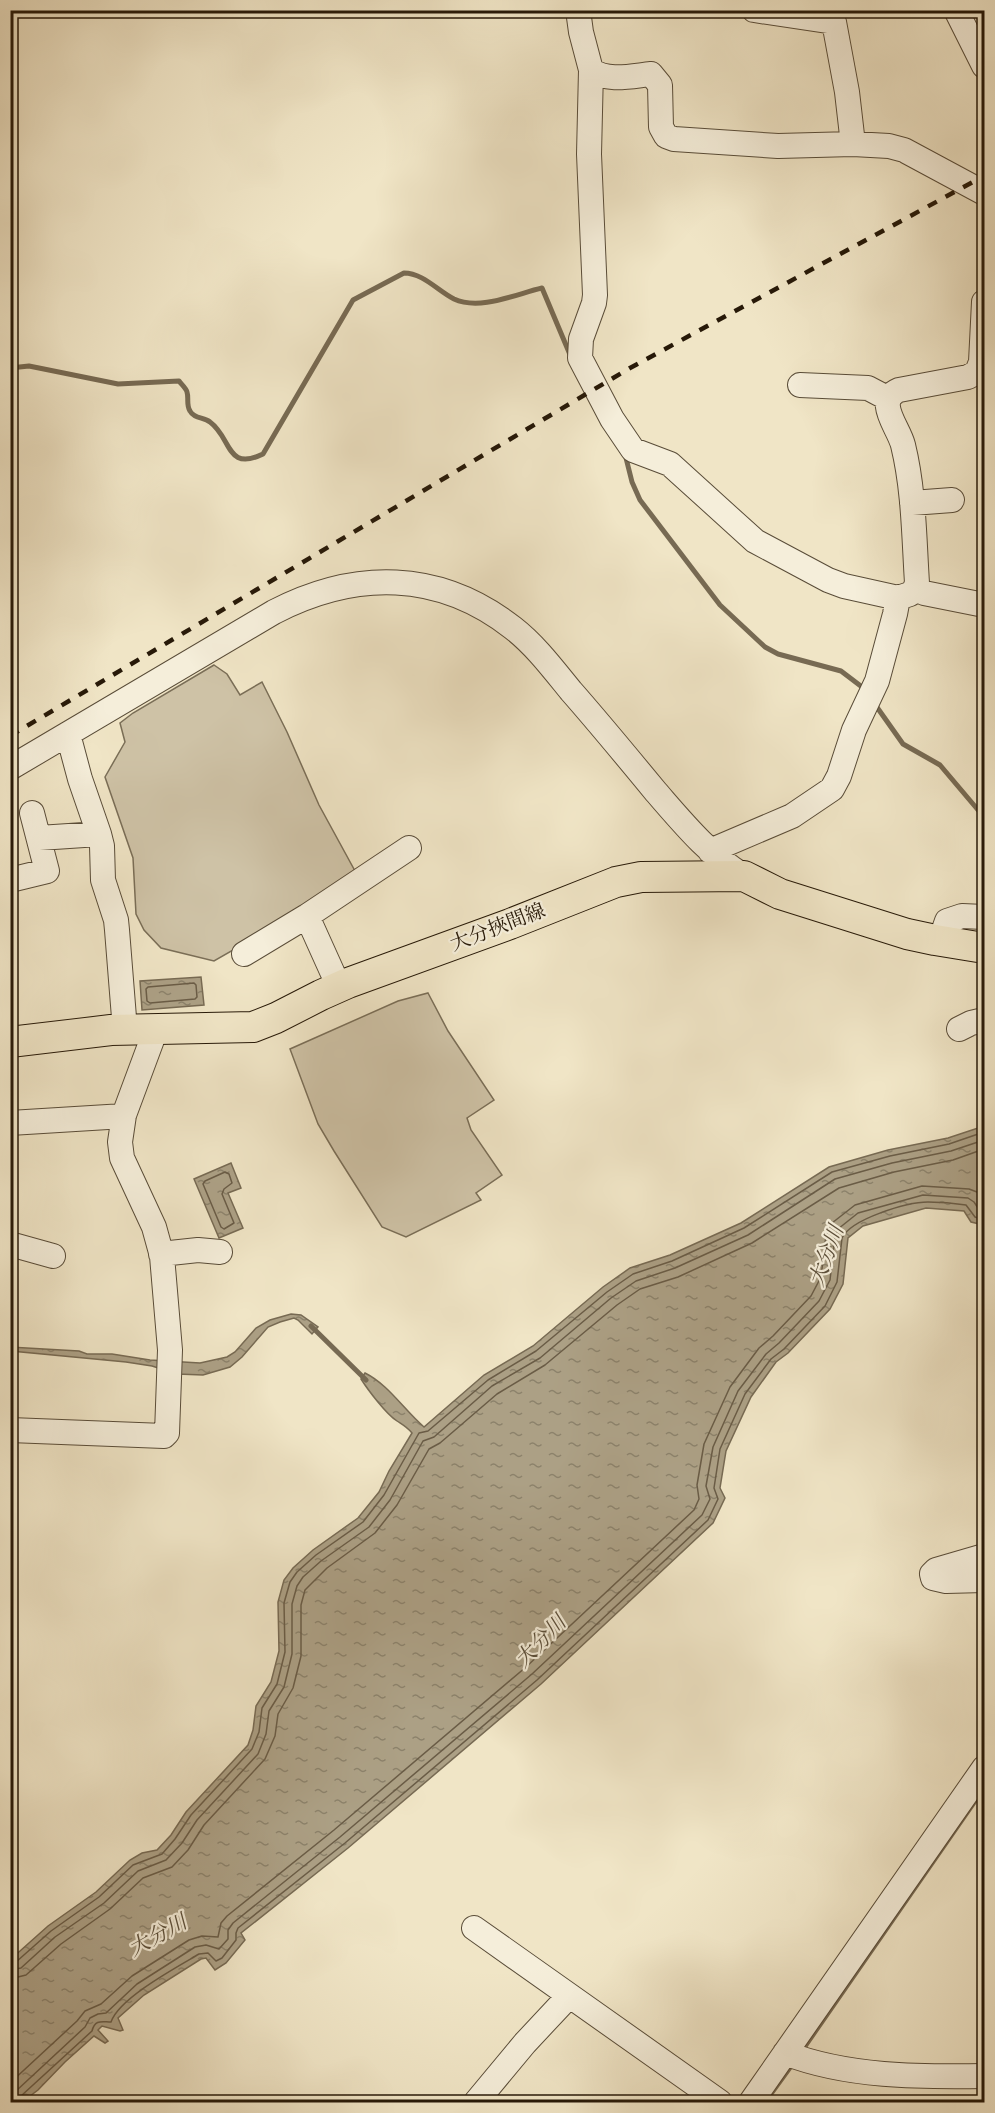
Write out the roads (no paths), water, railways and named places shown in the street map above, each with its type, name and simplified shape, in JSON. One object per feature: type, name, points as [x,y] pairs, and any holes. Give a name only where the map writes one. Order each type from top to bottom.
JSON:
[{"type":"main road","name":"大分挾間線","points":[[10,1042],[86,1032],[253,1027],[339,987],[500,928],[616,882],[660,876],[744,876],[780,894],[907,934],[984,948]]},
{"type":"street","points":[[578,10],[591,70],[589,154],[595,295],[579,352],[582,365],[609,414],[633,450],[670,464],[755,541],[828,580],[844,586],[906,593],[924,592],[984,605]]},
{"type":"street","points":[[754,10],[834,22],[847,92],[853,144]]},
{"type":"street","points":[[956,10],[984,66]]},
{"type":"street","points":[[591,70],[599,76],[608,77],[651,74],[660,85],[661,127],[666,136],[674,139],[778,146],[853,144],[889,146],[904,150],[984,194],[984,213]]},
{"type":"street","points":[[710,851],[787,818],[832,789],[839,776],[854,730],[873,691],[896,614],[906,593],[917,583],[912,503],[904,450],[887,406],[887,398],[891,393],[899,390],[968,378],[977,372],[981,362],[984,302]]},
{"type":"street","points":[[800,385],[868,388],[887,398]]},
{"type":"street","points":[[912,503],[952,500]]},
{"type":"street","points":[[10,768],[274,612],[311,595],[338,587],[366,582],[399,582],[424,586],[461,598],[488,611],[525,639],[686,826],[710,851],[744,876]]},
{"type":"street","points":[[68,734],[80,779],[99,834],[105,889],[116,920],[125,1030]]},
{"type":"street","points":[[10,880],[47,871],[32,813]]},
{"type":"street","points":[[39,838],[99,834]]},
{"type":"street","points":[[244,954],[307,916],[409,848]]},
{"type":"street","points":[[940,941],[945,925],[952,919],[969,915],[984,917]]},
{"type":"street","points":[[307,916],[339,987]]},
{"type":"street","points":[[959,1029],[984,1020]]},
{"type":"street","points":[[10,1430],[164,1436],[167,1433],[170,1350],[161,1254],[154,1227],[122,1158],[120,1142],[124,1116],[156,1029]]},
{"type":"street","points":[[10,1124],[124,1116]]},
{"type":"street","points":[[10,1244],[53,1256]]},
{"type":"street","points":[[161,1254],[198,1250],[220,1252]]},
{"type":"street","points":[[984,1556],[936,1570],[933,1574],[933,1578],[946,1581],[984,1580]]},
{"type":"street","points":[[751,2103],[984,1768]]},
{"type":"street","points":[[474,1928],[720,2103]]},
{"type":"street","points":[[476,2103],[525,2043],[569,1996]]},
{"type":"street","points":[[785,2053],[818,2064],[855,2070],[926,2076],[984,2076]]},
{"type":"water","points":[[201,977],[204,1005],[142,1010],[140,981]]},
{"type":"water","name":"大分川","points":[[984,1126],[984,1225],[971,1222],[964,1211],[926,1208],[863,1226],[848,1238],[843,1284],[830,1309],[788,1353],[776,1362],[751,1397],[726,1451],[720,1488],[725,1498],[713,1523],[541,1684],[348,1848],[241,1933],[245,1940],[226,1963],[215,1970],[206,1958],[201,1959],[144,1995],[118,2018],[123,2030],[102,2026],[98,2030],[108,2041],[105,2043],[94,2036],[38,2090],[22,2102],[11,2102],[11,1959],[48,1926],[96,1892],[130,1860],[142,1853],[157,1850],[171,1835],[186,1812],[248,1745],[253,1730],[256,1706],[271,1682],[279,1651],[278,1602],[284,1580],[293,1568],[313,1550],[358,1518],[379,1492],[412,1433],[393,1418],[373,1395],[361,1379],[365,1373],[389,1391],[424,1427],[484,1375],[533,1346],[603,1287],[630,1268],[670,1255],[741,1223],[829,1167],[888,1150],[948,1138]]},
{"type":"water","points":[[231,1163],[241,1188],[228,1193],[243,1228],[219,1238],[194,1179]]},
{"type":"water","points":[[291,1314],[301,1315],[318,1327],[312,1334],[294,1318],[268,1327],[242,1357],[230,1367],[203,1375],[177,1374],[152,1366],[126,1362],[11,1351],[10,1347],[79,1351],[87,1354],[112,1354],[150,1360],[200,1363],[227,1357],[235,1352],[256,1328],[270,1320]]},
{"type":"waterway","points":[[10,368],[29,366],[118,384],[179,381],[188,394],[188,406],[192,414],[210,422],[231,451],[242,459],[263,454],[353,300],[404,273],[418,276],[448,296],[464,302],[486,302],[542,288],[571,357]]},
{"type":"waterway","points":[[625,454],[632,482],[640,500],[720,605],[765,647],[778,654],[841,671],[866,690]]},
{"type":"waterway","points":[[874,703],[903,744],[940,765],[984,817]]},
{"type":"waterway","points":[[311,1326],[366,1380]]},
{"type":"waterway","points":[[801,2052],[984,1788]]},
{"type":"waterway","points":[[765,2102],[794,2062]]},
{"type":"railway","points":[[10,736],[630,368],[984,176]]}]
